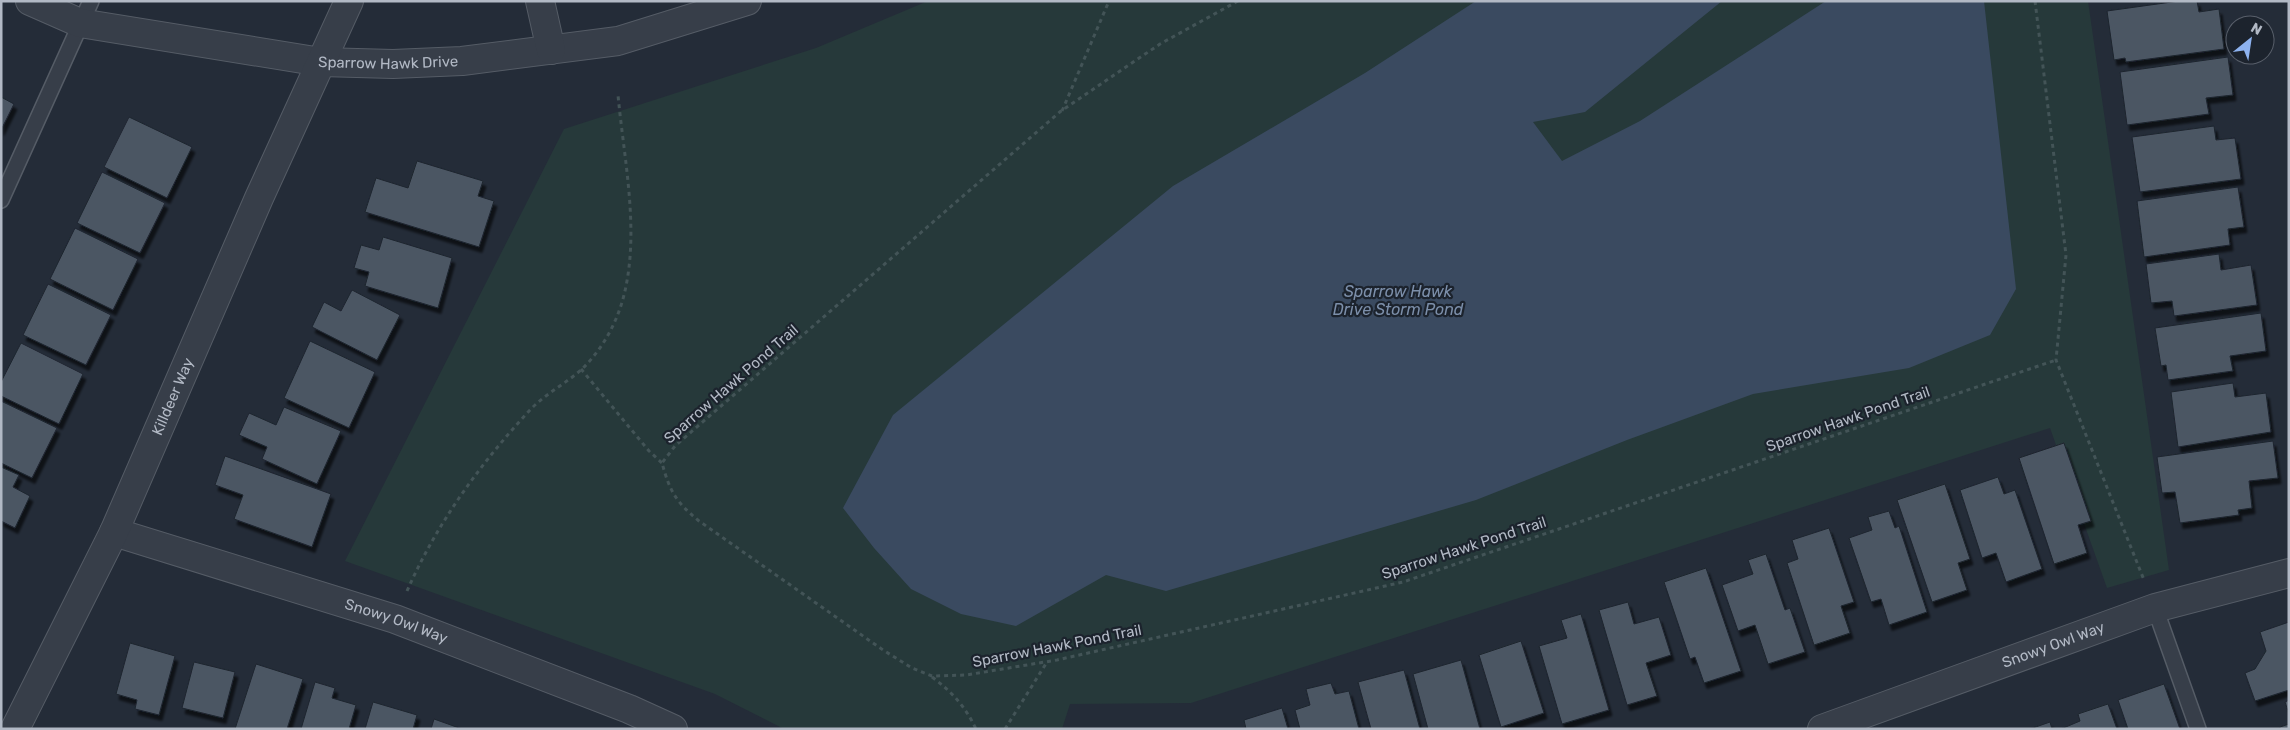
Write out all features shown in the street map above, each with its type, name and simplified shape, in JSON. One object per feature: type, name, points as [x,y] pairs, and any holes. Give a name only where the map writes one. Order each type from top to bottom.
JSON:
[{"type":"street","name":"Sparrow Hawk Drive","points":[[30,1],[321,62],[392,64],[462,61],[618,41],[747,1]]},
{"type":"street","name":"Killdeer Way","points":[[15,729],[114,532],[259,198],[349,1]]},
{"type":"street","points":[[540,1],[551,50]]},
{"type":"street","name":"Snowy Owl Way","points":[[114,532],[395,619],[625,719],[673,729]]},
{"type":"street","name":"Snowy Owl Way","points":[[1822,729],[2155,608],[2289,573]]},
{"type":"lane","points":[[1,200],[86,12]]},
{"type":"lane","points":[[2155,608],[2198,729]]},
{"type":"path","points":[[1062,111],[1109,1]]},
{"type":"path","name":"Sparrow Hawk Pond Trail","points":[[1238,1],[1160,44],[1062,111],[675,446],[662,463],[668,487],[679,504],[699,521],[883,650],[912,668],[932,676],[966,675],[1047,662],[1403,582],[2056,360]]},
{"type":"path","points":[[2035,1],[2066,255],[2056,360],[2155,608]]},
{"type":"path","points":[[395,619],[429,544],[456,502],[490,456],[532,408],[581,369],[599,349],[611,328],[624,296],[630,262],[631,223],[618,95]]},
{"type":"path","points":[[581,369],[649,451],[662,463]]},
{"type":"path","points":[[1005,729],[1047,662]]},
{"type":"path","points":[[932,676],[952,692],[966,709],[976,729]]},
{"type":"shaded area","points":[[928,1],[2088,1],[2169,570],[2107,588],[2050,428],[1191,703],[1070,704],[1062,729],[784,729],[715,694],[345,561],[564,129],[816,48]]},
{"type":"water","name":"Sparrow Hawk Drive Storm Pond","points":[[1476,1],[1722,1],[1585,112],[1533,122],[1562,161],[1640,121],[1826,1],[1984,1],[2016,289],[1990,335],[1909,368],[1753,394],[1627,440],[1476,500],[1166,591],[1106,575],[1016,626],[961,614],[911,589],[874,548],[843,508],[893,415],[1173,186],[1365,73]]},
{"type":"building","points":[[2179,1],[2197,1],[2199,12],[2219,9],[2224,49],[2126,62],[2125,58],[2114,60],[2107,11]]},
{"type":"building","points":[[2225,57],[2225,65],[2229,65],[2233,95],[2206,98],[2209,114],[2127,125],[2120,72]]},
{"type":"building","points":[[1,97],[14,104],[1,130]]},
{"type":"building","points":[[129,117],[192,147],[167,198],[104,167]]},
{"type":"building","points":[[2214,126],[2216,140],[2235,138],[2241,179],[2140,192],[2132,137]]},
{"type":"building","points":[[417,161],[483,181],[478,196],[494,201],[479,247],[365,212],[376,178],[408,188]]},
{"type":"building","points":[[102,172],[165,203],[140,253],[77,223]]},
{"type":"building","points":[[2238,187],[2244,227],[2228,229],[2230,245],[2144,257],[2137,201]]},
{"type":"building","points":[[75,228],[138,259],[113,310],[50,279]]},
{"type":"building","points":[[383,237],[452,258],[438,308],[365,286],[369,272],[354,268],[361,245],[379,250]]},
{"type":"building","points":[[2219,254],[2221,270],[2251,265],[2257,305],[2174,316],[2172,301],[2151,303],[2146,264]]},
{"type":"building","points":[[48,284],[111,315],[86,365],[23,335]]},
{"type":"building","points":[[352,290],[400,315],[377,360],[312,327],[324,302],[341,311]]},
{"type":"building","points":[[2261,313],[2266,351],[2230,356],[2233,371],[2168,380],[2166,365],[2161,366],[2155,328]]},
{"type":"building","points":[[310,341],[375,372],[349,428],[284,398]]},
{"type":"building","points":[[21,343],[83,374],[59,424],[1,396],[1,382]]},
{"type":"building","points":[[2233,383],[2235,397],[2266,393],[2271,432],[2178,447],[2171,392]]},
{"type":"building","points":[[1,401],[57,428],[32,478],[1,463]]},
{"type":"building","points":[[284,407],[341,431],[317,484],[262,459],[267,447],[239,435],[249,413],[276,425]]},
{"type":"building","points":[[2273,441],[2278,478],[2249,481],[2252,508],[2238,510],[2239,515],[2180,523],[2175,492],[2162,493],[2157,457]]},
{"type":"building","points":[[2064,443],[2091,521],[2078,525],[2087,553],[2054,564],[2019,458]]},
{"type":"building","points":[[225,456],[331,494],[312,547],[234,519],[243,495],[215,485]]},
{"type":"building","points":[[1,467],[19,475],[13,487],[30,496],[15,528],[1,521]]},
{"type":"building","points":[[1998,477],[2004,494],[2015,490],[2042,569],[2006,582],[1996,553],[1982,558],[1960,490]]},
{"type":"building","points":[[1945,484],[1970,559],[1958,563],[1967,590],[1932,602],[1897,500]]},
{"type":"building","points":[[1889,511],[1895,528],[1899,526],[1927,612],[1889,625],[1881,599],[1871,602],[1849,538],[1872,530],[1868,517]]},
{"type":"building","points":[[1829,528],[1854,602],[1841,606],[1850,633],[1814,645],[1787,563],[1798,559],[1792,540]]},
{"type":"building","points":[[1766,554],[1785,610],[1790,608],[1805,652],[1768,664],[1755,625],[1738,631],[1722,585],[1753,574],[1748,560]]},
{"type":"building","points":[[1706,568],[1741,671],[1704,683],[1695,657],[1690,659],[1664,582]]},
{"type":"building","points":[[1628,602],[1634,624],[1659,617],[1671,655],[1646,663],[1657,696],[1627,705],[1599,610]]},
{"type":"building","points":[[1581,614],[1609,710],[1562,724],[1539,646],[1567,638],[1561,620]]},
{"type":"building","points":[[2289,622],[2289,690],[2255,701],[2245,673],[2255,669],[2266,651],[2260,632]]},
{"type":"building","points":[[1521,641],[1544,713],[1501,727],[1479,655]]},
{"type":"building","points":[[130,643],[175,656],[159,715],[135,709],[137,700],[116,694]]},
{"type":"building","points":[[1461,660],[1480,729],[1428,729],[1413,674]]},
{"type":"building","points":[[194,662],[235,672],[223,718],[182,708]]},
{"type":"building","points":[[256,664],[303,679],[287,729],[235,729]]},
{"type":"building","points":[[1404,670],[1420,729],[1371,729],[1358,682]]},
{"type":"building","points":[[315,682],[335,688],[332,698],[356,705],[349,729],[301,729]]},
{"type":"building","points":[[1331,683],[1335,694],[1349,691],[1359,729],[1300,729],[1295,710],[1310,705],[1306,689]]},
{"type":"building","points":[[2164,684],[2180,729],[2128,729],[2118,700]]},
{"type":"building","points":[[2289,700],[2289,714],[2285,702]]},
{"type":"building","points":[[373,702],[417,715],[413,729],[365,729]]},
{"type":"building","points":[[2108,704],[2117,729],[2061,729],[2080,721],[2078,714]]},
{"type":"building","points":[[1282,708],[1288,729],[1246,729],[1244,720]]},
{"type":"building","points":[[434,719],[462,729],[431,729]]},
{"type":"building","points":[[2050,722],[2052,729],[2030,729]]},
{"type":"building","points":[[2289,724],[2289,729],[2280,729],[2280,727]]}]
